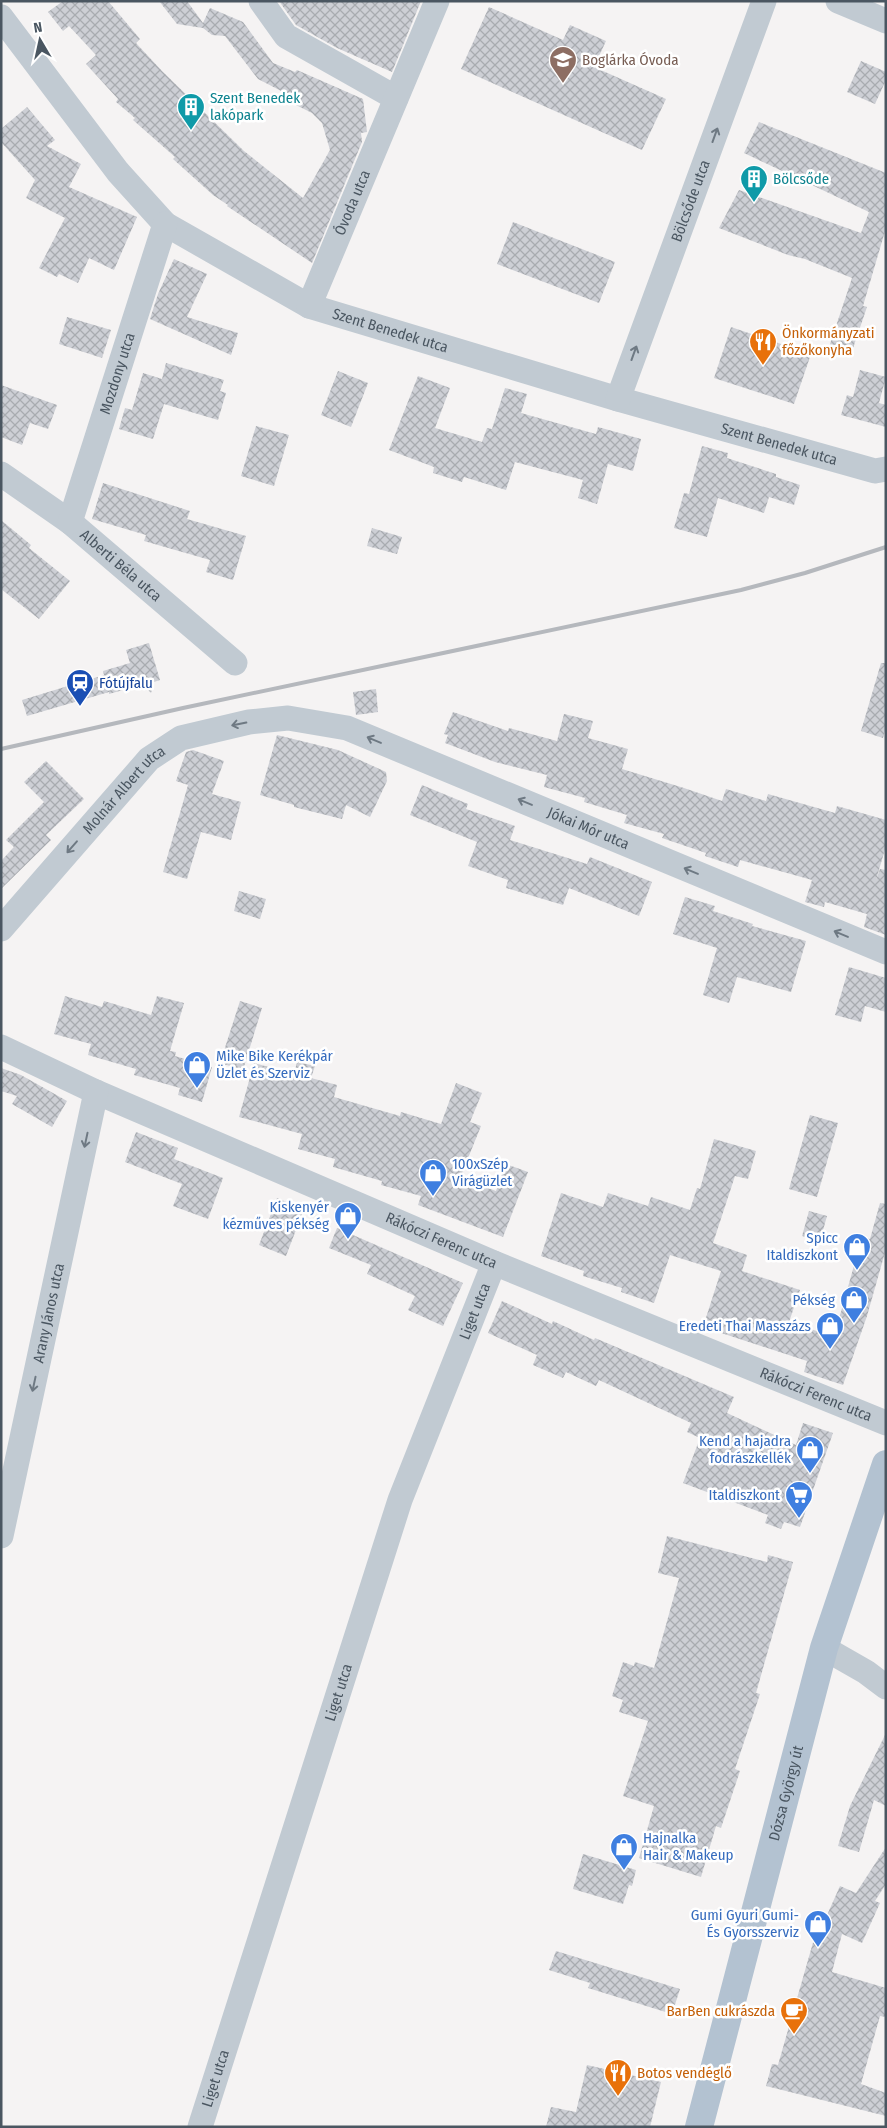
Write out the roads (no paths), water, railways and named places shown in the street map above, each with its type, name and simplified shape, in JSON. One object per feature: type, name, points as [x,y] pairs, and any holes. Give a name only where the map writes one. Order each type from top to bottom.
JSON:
[{"type":"main road","name":"Dózsa György út","points":[[698,2127],[824,1648],[886,1464]]},
{"type":"street","points":[[261,1],[286,36],[396,98]]},
{"type":"street","name":"Óvoda utca","points":[[309,306],[437,1]]},
{"type":"street","name":"Bölcsőde utca","points":[[618,399],[764,1]]},
{"type":"street","points":[[838,1],[886,21]]},
{"type":"street","name":"Szent Benedek utca","points":[[1,17],[118,172],[164,224],[309,306],[618,399],[875,471],[886,469]]},
{"type":"street","name":"Mozdony utca","points":[[70,522],[164,224]]},
{"type":"street","name":"Alberti Béla utca","points":[[1,474],[70,522],[235,663]]},
{"type":"street","name":"Molnár Albert utca","points":[[1,929],[148,759],[181,738],[249,722],[288,718]]},
{"type":"street","name":"Jókai Mór utca","points":[[288,718],[347,728],[886,952]]},
{"type":"street","name":"Rákóczi Ferenc utca","points":[[1,1047],[96,1092],[494,1263],[886,1423]]},
{"type":"street","name":"Arany János utca","points":[[1,1536],[96,1092]]},
{"type":"street","name":"Liget utca","points":[[200,2127],[400,1500],[494,1263]]},
{"type":"street","points":[[824,1648],[866,1672],[886,1687]]},
{"type":"railway","points":[[1,749],[183,708],[741,590],[805,573],[886,547]]},
{"type":"place","name":"Boglárka Óvoda","points":[[563,84]]},
{"type":"place","name":"Szent Benedek lakópark","points":[[191,131]]},
{"type":"place","name":"Bölcsőde","points":[[754,203]]},
{"type":"place","name":"Önkormányzati főzőkonyha","points":[[763,366]]},
{"type":"place","name":"Fótújfalu","points":[[80,707]]},
{"type":"place","name":"Mike Bike Kerékpár Üzlet és Szerviz","points":[[197,1089]]},
{"type":"place","name":"100xSzép Virágüzlet","points":[[433,1197]]},
{"type":"place","name":"Kiskenyér kézműves pékség","points":[[348,1240]]},
{"type":"place","name":"Spicc Italdiszkont","points":[[857,1271]]},
{"type":"place","name":"Pékség","points":[[854,1324]]},
{"type":"place","name":"Eredeti Thai Masszázs","points":[[830,1350]]},
{"type":"place","name":"Kend a hajadra fodrászkellék","points":[[810,1474]]},
{"type":"place","name":"Italdiszkont","points":[[799,1519]]},
{"type":"place","name":"Hajnalka Hair & Makeup","points":[[624,1871]]},
{"type":"place","name":"Gumi Gyuri Gumi- És Gyorsszerviz","points":[[818,1948]]},
{"type":"place","name":"BarBen cukrászda","points":[[794,2035]]},
{"type":"place","name":"Botos vendéglő","points":[[618,2097]]}]
